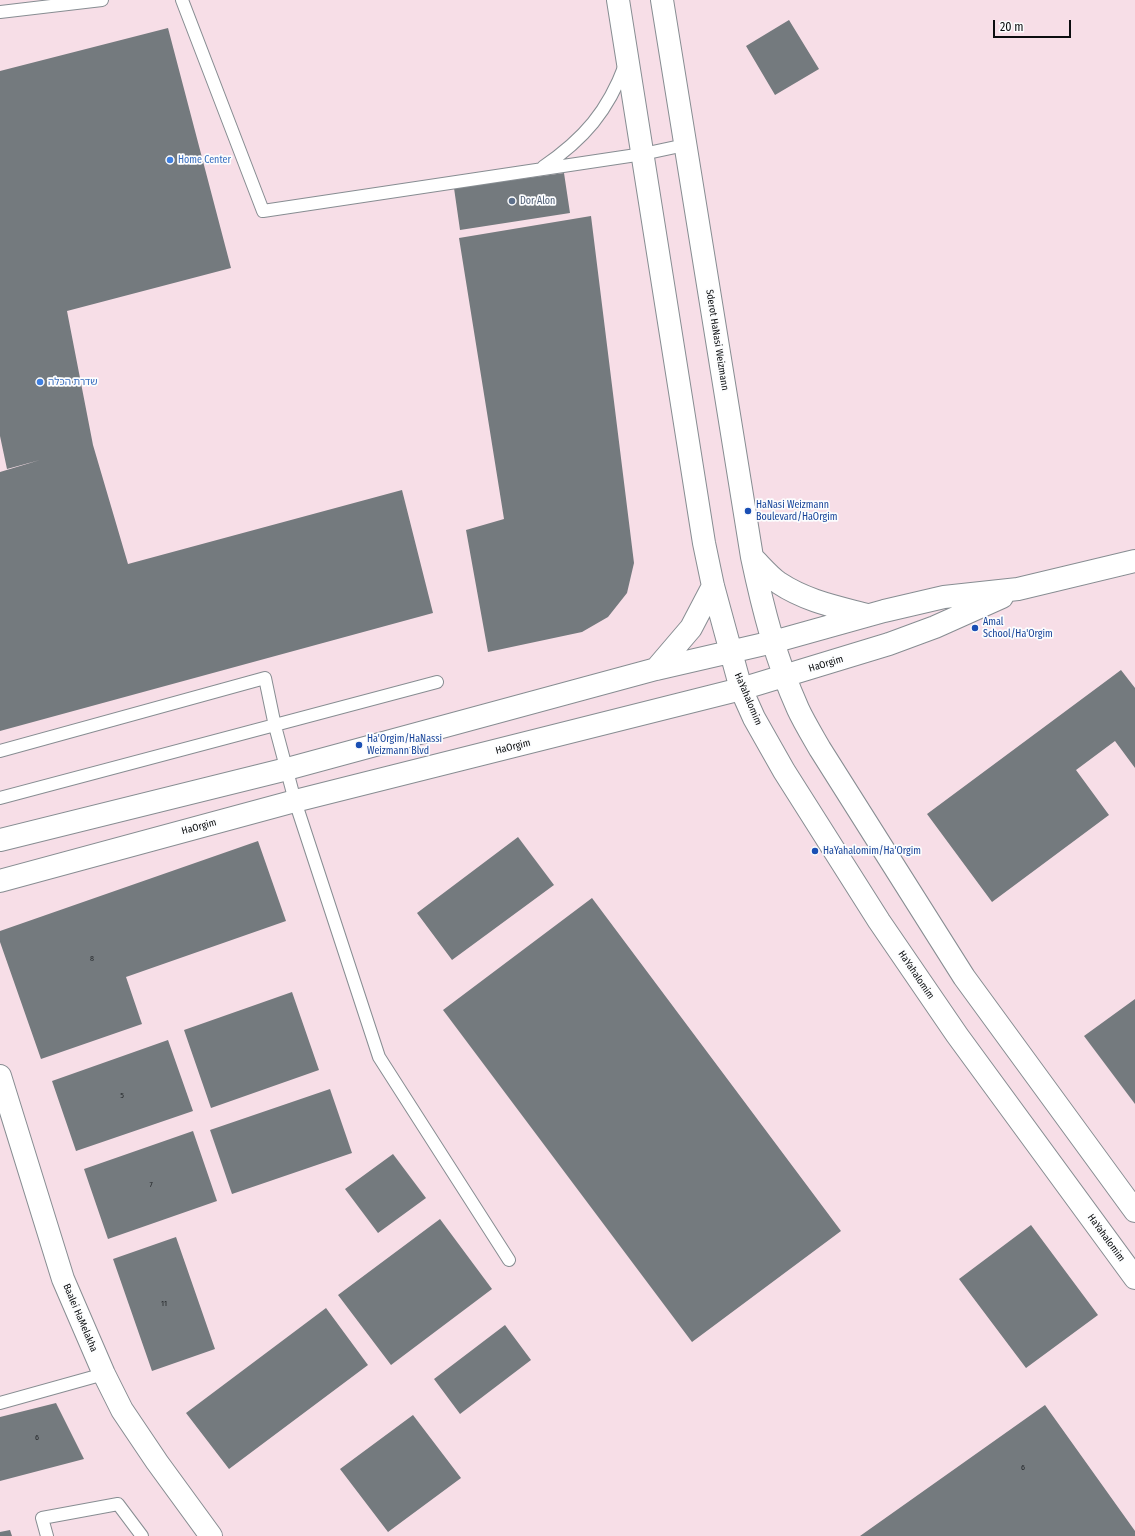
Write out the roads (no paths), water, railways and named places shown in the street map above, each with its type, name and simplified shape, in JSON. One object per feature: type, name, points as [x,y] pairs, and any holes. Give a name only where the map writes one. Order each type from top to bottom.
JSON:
[{"type":"street","points":[[618,0],[704,543],[730,653]]},
{"type":"street","name":"Sderot HaNasi Weizmann","points":[[662,0],[752,557],[763,609],[785,677]]},
{"type":"street","points":[[752,557],[779,583],[799,594],[824,604],[869,615]]},
{"type":"street","name":"HaOrgim","points":[[0,840],[287,770],[656,669],[730,653],[869,615],[944,597],[1018,590],[1135,561]]},
{"type":"street","points":[[656,669],[691,628],[713,586]]},
{"type":"street","name":"HaOrgim","points":[[0,881],[295,801],[785,677],[889,644],[935,627],[1018,590]]},
{"type":"street","name":"HaYahalomim","points":[[730,653],[741,689],[754,718],[784,772],[879,921],[957,1035],[1135,1278]]},
{"type":"street","points":[[785,677],[798,710],[820,749],[964,977],[1135,1211]]},
{"type":"street","name":"Baalei HaMelakha","points":[[0,1076],[63,1279],[104,1374],[122,1410],[153,1456],[211,1536]]},
{"type":"lane","points":[[0,12],[102,0]]},
{"type":"lane","points":[[182,0],[263,211],[643,154],[685,145]]},
{"type":"lane","points":[[541,169],[560,156],[594,124],[606,107],[618,84],[628,58]]},
{"type":"lane","points":[[0,752],[265,678],[275,726],[295,801],[379,1057],[509,1260]]},
{"type":"lane","points":[[0,798],[437,682]]},
{"type":"lane","points":[[0,1403],[104,1374]]},
{"type":"lane","points":[[47,1536],[42,1518],[118,1504],[142,1536]]},
{"type":"place","name":"Home Center","points":[[170,160]]},
{"type":"place","name":"Dor Alon","points":[[512,201]]},
{"type":"place","name":"שדרת הכלה","points":[[40,382]]},
{"type":"place","name":"HaNasi Weizmann Boulevard/HaOrgim","points":[[748,511]]},
{"type":"place","name":"Amal School/Ha'Orgim","points":[[975,628]]},
{"type":"place","name":"Ha'Orgim/HaNassi Weizmann Blvd","points":[[359,745]]},
{"type":"place","name":"HaYahalomim/Ha'Orgim","points":[[815,851]]}]
